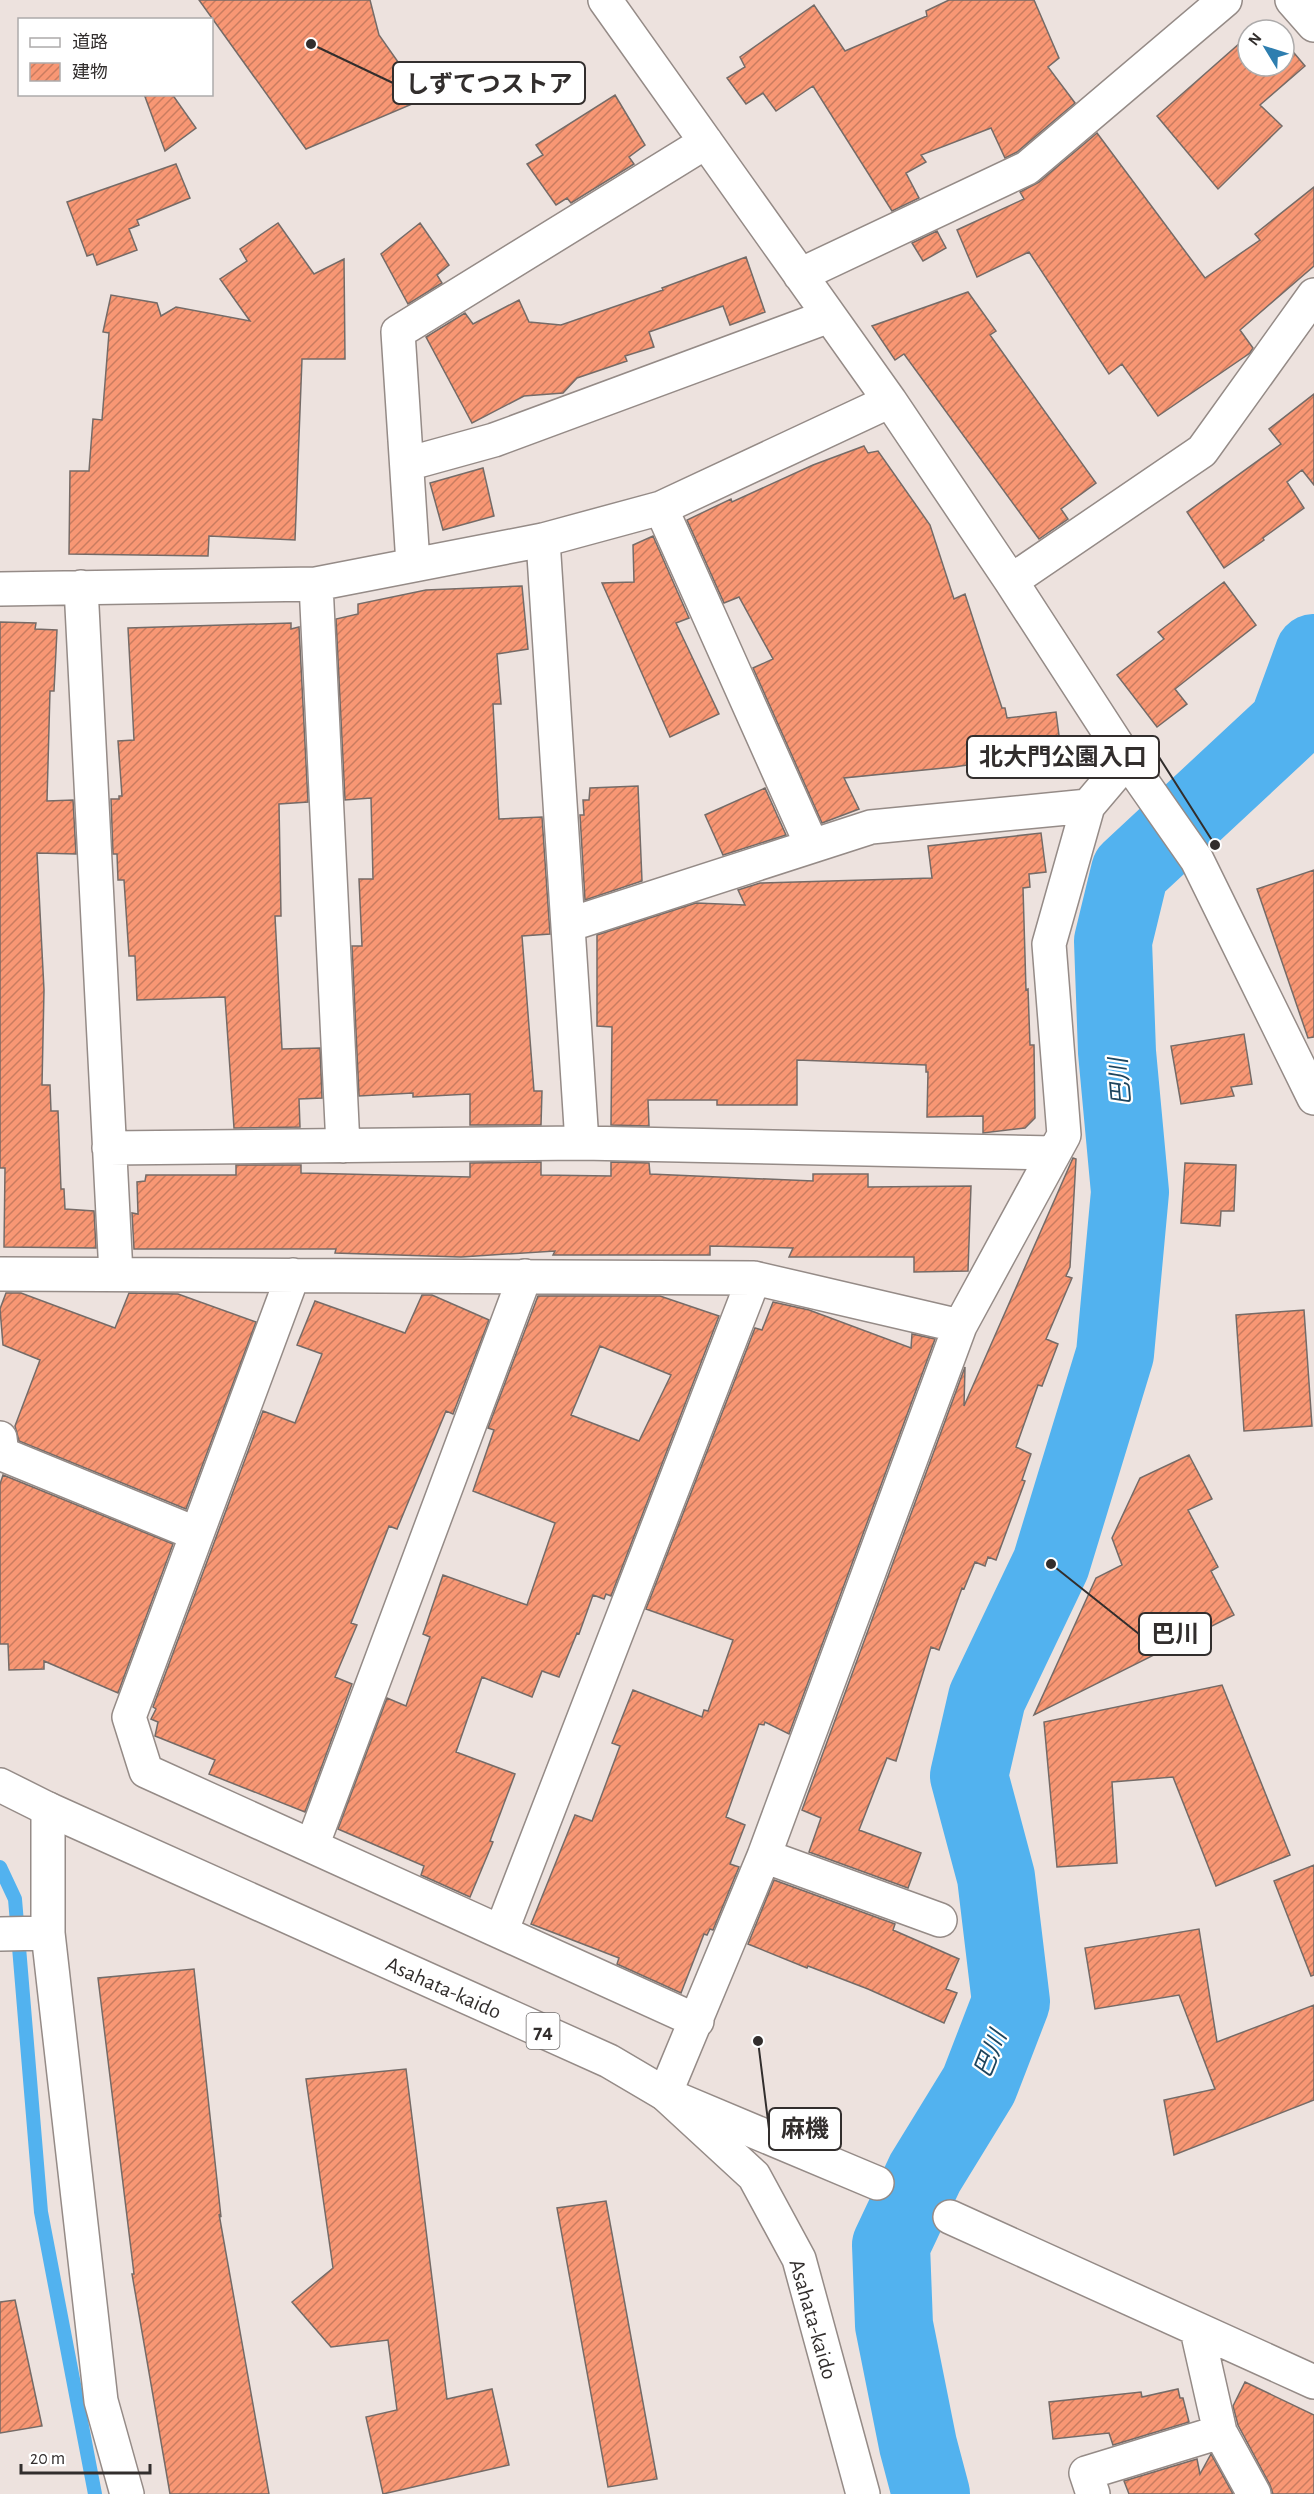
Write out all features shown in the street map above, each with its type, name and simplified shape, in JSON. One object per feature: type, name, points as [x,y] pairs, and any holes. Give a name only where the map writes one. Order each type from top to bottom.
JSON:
[{"type":"street","points":[[605,0],[890,401],[1135,772],[1197,860],[1314,1098]]},
{"type":"street","points":[[800,274],[1027,168],[1225,0]]},
{"type":"street","points":[[1292,0],[1314,25]]},
{"type":"street","points":[[413,564],[398,332],[706,142]]},
{"type":"street","points":[[1011,581],[1202,451],[1314,295]]},
{"type":"street","points":[[407,464],[494,440],[829,316]]},
{"type":"street","points":[[0,589],[316,584],[543,540],[661,508],[890,401]]},
{"type":"street","points":[[661,508],[812,846]]},
{"type":"street","points":[[543,540],[582,1143]]},
{"type":"street","points":[[316,584],[343,1146]]},
{"type":"street","points":[[81,587],[116,1274]]},
{"type":"street","points":[[568,925],[871,827],[1088,806],[1135,772]]},
{"type":"street","points":[[878,2183],[665,2094],[764,1856],[960,1326],[1064,1135],[1049,944],[1088,806]]},
{"type":"street","points":[[110,1148],[582,1143],[1054,1154]]},
{"type":"street","points":[[0,1274],[754,1278],[960,1326]]},
{"type":"street","points":[[293,1275],[129,1717],[146,1771],[697,2021]]},
{"type":"street","points":[[312,1846],[525,1276]]},
{"type":"street","points":[[501,1932],[754,1278]]},
{"type":"street","points":[[0,1438],[2,1454],[196,1534]]},
{"type":"street","name":"Asahata-kaido","points":[[0,1785],[48,1809],[609,2061],[665,2094],[753,2176],[799,2259],[863,2494]]},
{"type":"street","points":[[48,1809],[48,1933],[100,2401],[127,2494]]},
{"type":"street","points":[[764,1856],[940,1920]]},
{"type":"street","points":[[0,1934],[48,1933]]},
{"type":"street","points":[[950,2217],[1314,2382]]},
{"type":"street","points":[[1197,2330],[1220,2432],[1254,2494]]},
{"type":"street","points":[[1093,2494],[1086,2473],[1220,2432]]},
{"type":"building","points":[[199,0],[370,0],[379,35],[424,99],[306,149]]},
{"type":"building","points":[[949,0],[1034,0],[1059,58],[1048,67],[1075,103],[1017,152],[1005,158],[991,128],[921,155],[926,162],[906,173],[919,198],[892,211],[813,86],[776,111],[763,93],[746,104],[727,78],[745,67],[740,57],[814,5],[845,51],[927,16],[926,11]]},
{"type":"building","points":[[1236,47],[1236,78],[1291,78],[1260,105],[1282,126],[1218,189],[1157,116]]},
{"type":"building","points":[[1296,55],[1305,66],[1296,74]]},
{"type":"building","points":[[615,95],[645,145],[629,157],[634,164],[571,203],[567,198],[556,205],[527,164],[543,155],[536,145]]},
{"type":"building","points":[[145,96],[173,96],[196,128],[165,151]]},
{"type":"building","points":[[1097,133],[1205,278],[1260,240],[1255,234],[1314,187],[1314,266],[1240,330],[1253,348],[1250,353],[1158,416],[1122,364],[1109,374],[1029,252],[977,277],[957,230],[1024,199],[1020,192],[1039,182]]},
{"type":"building","points":[[176,164],[190,198],[137,220],[139,225],[129,229],[137,250],[97,265],[93,254],[87,256],[67,202]]},
{"type":"building","points":[[278,223],[314,274],[344,259],[345,359],[302,359],[295,540],[209,536],[208,556],[69,554],[70,471],[89,471],[93,419],[102,420],[109,333],[103,332],[111,295],[157,303],[161,316],[176,307],[250,321],[220,279],[247,261],[240,249]]},
{"type":"building","points":[[420,223],[449,265],[437,275],[442,283],[408,304],[381,254]]},
{"type":"building","points":[[937,231],[946,248],[923,261],[912,243]]},
{"type":"building","points":[[746,257],[765,312],[730,325],[723,306],[649,332],[654,347],[625,356],[627,361],[577,378],[563,393],[524,396],[472,423],[426,337],[465,313],[473,324],[519,300],[529,322],[561,325],[663,290],[662,288]]},
{"type":"building","points":[[968,292],[996,331],[990,335],[1096,483],[1061,509],[1068,519],[1039,539],[904,354],[895,360],[872,326]]},
{"type":"building","points":[[1314,394],[1314,485],[1302,470],[1287,482],[1304,508],[1224,568],[1187,512],[1281,444],[1269,429]]},
{"type":"building","points":[[864,446],[868,453],[878,451],[930,525],[954,599],[965,594],[1007,718],[1056,712],[1061,751],[954,767],[844,778],[859,809],[822,823],[753,668],[773,659],[739,597],[724,603],[687,520],[731,499],[732,502],[813,465]]},
{"type":"building","points":[[483,468],[494,516],[443,530],[430,483]]},
{"type":"building","points":[[653,536],[689,618],[676,623],[719,714],[670,737],[602,583],[634,582],[633,545]]},
{"type":"building","points":[[1224,582],[1256,625],[1175,689],[1187,704],[1157,727],[1117,675],[1164,639],[1158,632]]},
{"type":"building","points":[[522,586],[528,649],[497,654],[501,704],[493,704],[499,819],[542,817],[550,934],[522,936],[534,1091],[542,1091],[541,1125],[470,1125],[470,1094],[413,1097],[413,1093],[359,1096],[352,946],[362,946],[359,879],[373,879],[371,798],[345,800],[336,619],[358,614],[358,604],[426,590]]},
{"type":"building","points":[[0,622],[36,623],[35,629],[57,630],[54,691],[50,691],[47,801],[73,800],[76,854],[37,853],[44,990],[42,1085],[50,1085],[51,1111],[58,1111],[61,1189],[64,1189],[65,1209],[94,1211],[96,1248],[4,1247],[5,1168],[0,1168]]},
{"type":"building","points":[[291,623],[291,629],[299,627],[308,802],[279,804],[281,916],[275,916],[282,1049],[320,1048],[322,1098],[299,1099],[300,1127],[234,1128],[225,997],[137,1000],[135,956],[129,956],[124,880],[118,880],[117,854],[113,854],[111,799],[119,799],[119,796],[122,796],[118,741],[134,740],[128,628]]},
{"type":"building","points":[[638,786],[642,881],[585,900],[580,815],[584,815],[583,800],[589,800],[590,788]]},
{"type":"building","points":[[765,788],[786,835],[723,855],[705,815]]},
{"type":"building","points":[[1041,833],[1046,872],[1029,874],[1030,887],[1023,888],[1026,990],[1028,989],[1030,1045],[1034,1045],[1035,1118],[1025,1128],[983,1133],[983,1116],[927,1117],[928,1072],[926,1072],[926,1065],[797,1060],[797,1105],[717,1105],[717,1100],[648,1100],[649,1126],[611,1125],[612,1027],[597,1026],[597,935],[696,903],[745,905],[738,890],[760,883],[932,878],[928,846]]},
{"type":"building","points":[[1314,870],[1314,1037],[1308,1038],[1257,889]]},
{"type":"building","points":[[1244,1034],[1252,1084],[1231,1087],[1234,1096],[1181,1104],[1171,1046]]},
{"type":"building","points":[[1073,1158],[1076,1159],[1070,1267],[1066,1276],[1072,1278],[1046,1339],[1058,1344],[1042,1386],[1038,1385],[1016,1447],[1031,1454],[1022,1480],[1025,1481],[996,1560],[988,1557],[985,1566],[975,1562],[964,1589],[962,1588],[939,1650],[931,1647],[896,1761],[887,1758],[859,1830],[921,1853],[908,1888],[809,1852],[821,1818],[802,1810],[965,1367],[964,1406]]},
{"type":"building","points":[[541,1162],[541,1175],[611,1176],[611,1162],[649,1163],[650,1174],[813,1181],[813,1174],[868,1174],[868,1187],[971,1186],[968,1271],[914,1272],[914,1257],[789,1257],[793,1248],[710,1246],[710,1255],[553,1255],[555,1251],[461,1257],[335,1253],[336,1249],[134,1249],[132,1213],[138,1214],[137,1182],[145,1181],[146,1175],[236,1175],[236,1165],[301,1165],[301,1173],[470,1177],[470,1163]]},
{"type":"building","points":[[1185,1163],[1236,1165],[1234,1211],[1221,1211],[1220,1226],[1181,1223]]},
{"type":"building","points":[[6,1293],[21,1293],[115,1328],[129,1293],[178,1294],[256,1322],[186,1509],[19,1441],[15,1426],[40,1360],[3,1345],[0,1309]]},
{"type":"building","points":[[422,1295],[432,1295],[489,1320],[453,1414],[446,1411],[397,1529],[389,1526],[351,1623],[357,1625],[335,1677],[352,1684],[305,1812],[209,1774],[215,1760],[155,1736],[158,1722],[151,1719],[156,1709],[153,1707],[263,1411],[295,1423],[322,1354],[297,1345],[315,1301],[405,1333]]},
{"type":"building","points":[[538,1296],[660,1296],[719,1316],[611,1596],[606,1594],[604,1599],[593,1595],[579,1634],[577,1633],[559,1677],[542,1671],[532,1697],[482,1677],[456,1752],[515,1774],[490,1841],[493,1842],[470,1897],[421,1875],[424,1866],[338,1829],[387,1698],[406,1706],[430,1637],[423,1634],[443,1575],[527,1605],[555,1523],[473,1491],[494,1430],[488,1428]],"holes":[[[600,1346],[671,1375],[639,1441],[571,1415]]]},
{"type":"building","points":[[773,1302],[809,1310],[911,1348],[912,1334],[935,1339],[789,1734],[765,1722],[764,1725],[759,1724],[726,1817],[745,1825],[730,1864],[739,1867],[713,1930],[710,1929],[707,1935],[704,1934],[681,1993],[617,1964],[619,1958],[531,1924],[575,1815],[592,1821],[620,1746],[612,1743],[633,1690],[702,1717],[704,1710],[708,1711],[733,1640],[646,1609],[755,1328],[762,1330]]},
{"type":"building","points":[[1304,1310],[1312,1426],[1244,1431],[1236,1315]]},
{"type":"building","points":[[1189,1455],[1212,1499],[1188,1510],[1218,1567],[1211,1571],[1234,1615],[1034,1715],[1096,1578],[1122,1565],[1112,1538],[1140,1478]]},
{"type":"building","points":[[3,1475],[173,1544],[118,1693],[44,1661],[44,1669],[9,1670],[8,1644],[0,1644],[0,1484]]},
{"type":"building","points":[[1222,1685],[1290,1855],[1216,1886],[1173,1777],[1112,1782],[1117,1863],[1057,1867],[1044,1722]]},
{"type":"building","points":[[1314,1865],[1314,1975],[1311,1976],[1274,1881]]},
{"type":"building","points":[[774,1880],[895,1924],[893,1930],[959,1959],[946,1989],[957,1993],[944,2023],[868,1989],[748,1944]]},
{"type":"building","points":[[1199,1929],[1217,2042],[1314,2005],[1314,2100],[1174,2155],[1164,2100],[1215,2089],[1179,1995],[1095,2009],[1085,1948]]},
{"type":"building","points":[[194,1969],[221,2217],[219,2214],[269,2494],[170,2494],[132,2274],[134,2274],[98,1978]]},
{"type":"building","points":[[406,2069],[447,2399],[492,2389],[509,2465],[383,2494],[366,2417],[397,2410],[388,2340],[331,2347],[292,2302],[333,2268],[306,2079]]},
{"type":"building","points":[[606,2201],[657,2479],[608,2487],[557,2208]]},
{"type":"building","points":[[15,2300],[42,2426],[0,2433],[0,2302]]},
{"type":"building","points":[[1245,2382],[1314,2415],[1314,2494],[1273,2494],[1238,2425],[1233,2406]]},
{"type":"building","points":[[1178,2389],[1180,2398],[1183,2398],[1189,2422],[1113,2445],[1109,2433],[1053,2439],[1049,2402],[1141,2392],[1142,2397]]},
{"type":"building","points":[[1211,2454],[1233,2494],[1129,2494],[1124,2481],[1197,2459],[1200,2474]]},
{"type":"waterway","name":"巴川","points":[[931,2494],[918,2445],[894,2325],[891,2245],[925,2173],[979,2085],[1011,2002],[996,1877],[969,1776],[987,1698],[1051,1564],[1115,1354],[1130,1192],[1117,1052],[1113,941],[1130,871],[1288,724],[1314,653]]},
{"type":"waterway","points":[[0,1867],[15,1899],[41,2212],[95,2494]]},
{"type":"place","name":"しずてつストア","points":[[311,44]]},
{"type":"place","name":"北大門公園入口","points":[[1215,845]]},
{"type":"place","name":"巴川","points":[[1051,1564]]},
{"type":"place","name":"麻機","points":[[758,2041]]}]
